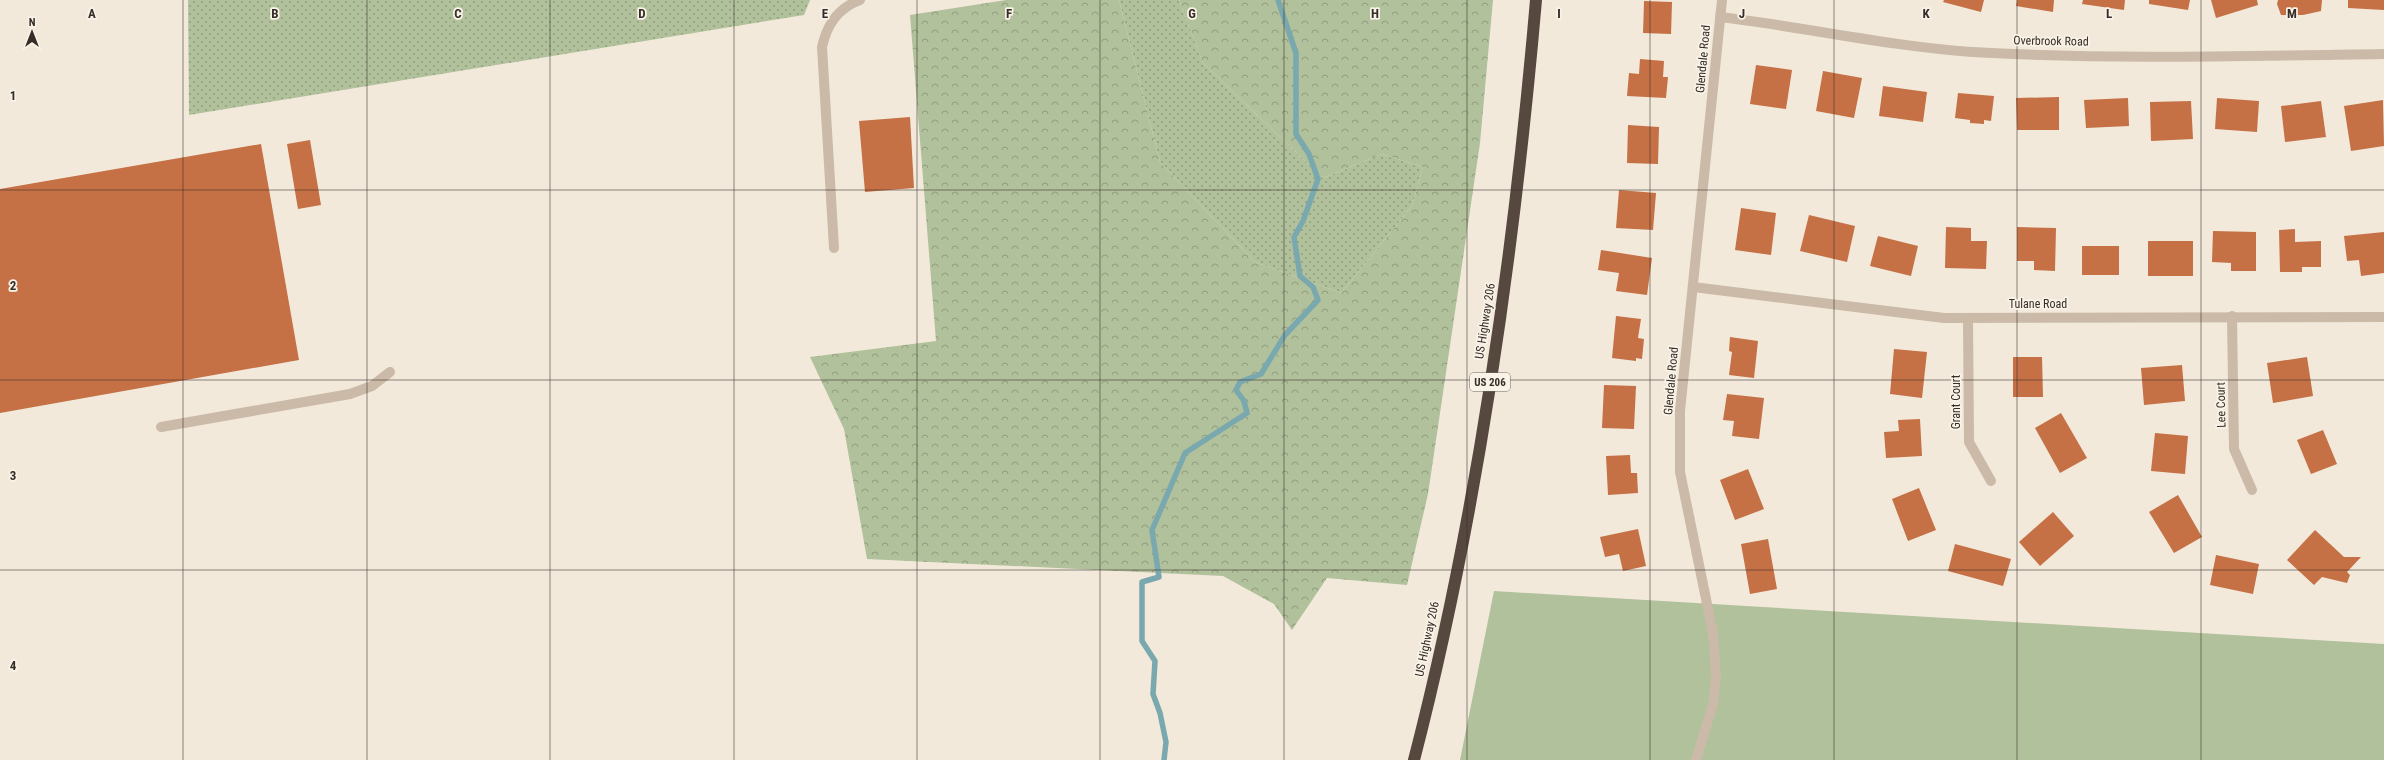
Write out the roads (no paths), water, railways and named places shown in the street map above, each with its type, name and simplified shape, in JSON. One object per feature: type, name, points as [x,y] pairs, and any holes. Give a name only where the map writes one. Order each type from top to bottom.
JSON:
[{"type":"highway","name":"US Highway 206","points":[[1414,760],[1459,556],[1480,443],[1506,279],[1521,157],[1536,0]]},
{"type":"street","points":[[834,248],[822,47],[827,27],[837,14],[851,3],[860,0]]},
{"type":"street","name":"Glendale Road","points":[[1696,760],[1713,704],[1716,677],[1713,633],[1680,472],[1680,411],[1722,0]]},
{"type":"street","name":"Overbrook Road","points":[[1720,17],[1777,24],[1894,45],[1972,52],[2056,55],[2384,54]]},
{"type":"street","name":"Tulane Road","points":[[1693,287],[1891,313],[1968,318],[2232,316],[2384,317]]},
{"type":"street","name":"Lee Court","points":[[2232,316],[2234,449],[2252,490]]},
{"type":"street","name":"Grant Court","points":[[1968,318],[1970,442],[1990,481]]},
{"type":"street","points":[[161,427],[350,394],[372,386],[390,372]]},
{"type":"waterway","points":[[1164,760],[1166,742],[1160,713],[1153,694],[1155,661],[1142,641],[1142,582],[1159,577],[1152,530],[1185,453],[1247,413],[1244,401],[1236,390],[1240,382],[1261,374],[1285,335],[1318,300],[1313,287],[1300,276],[1294,237],[1303,221],[1318,179],[1309,154],[1296,134],[1296,53],[1278,0]]}]
